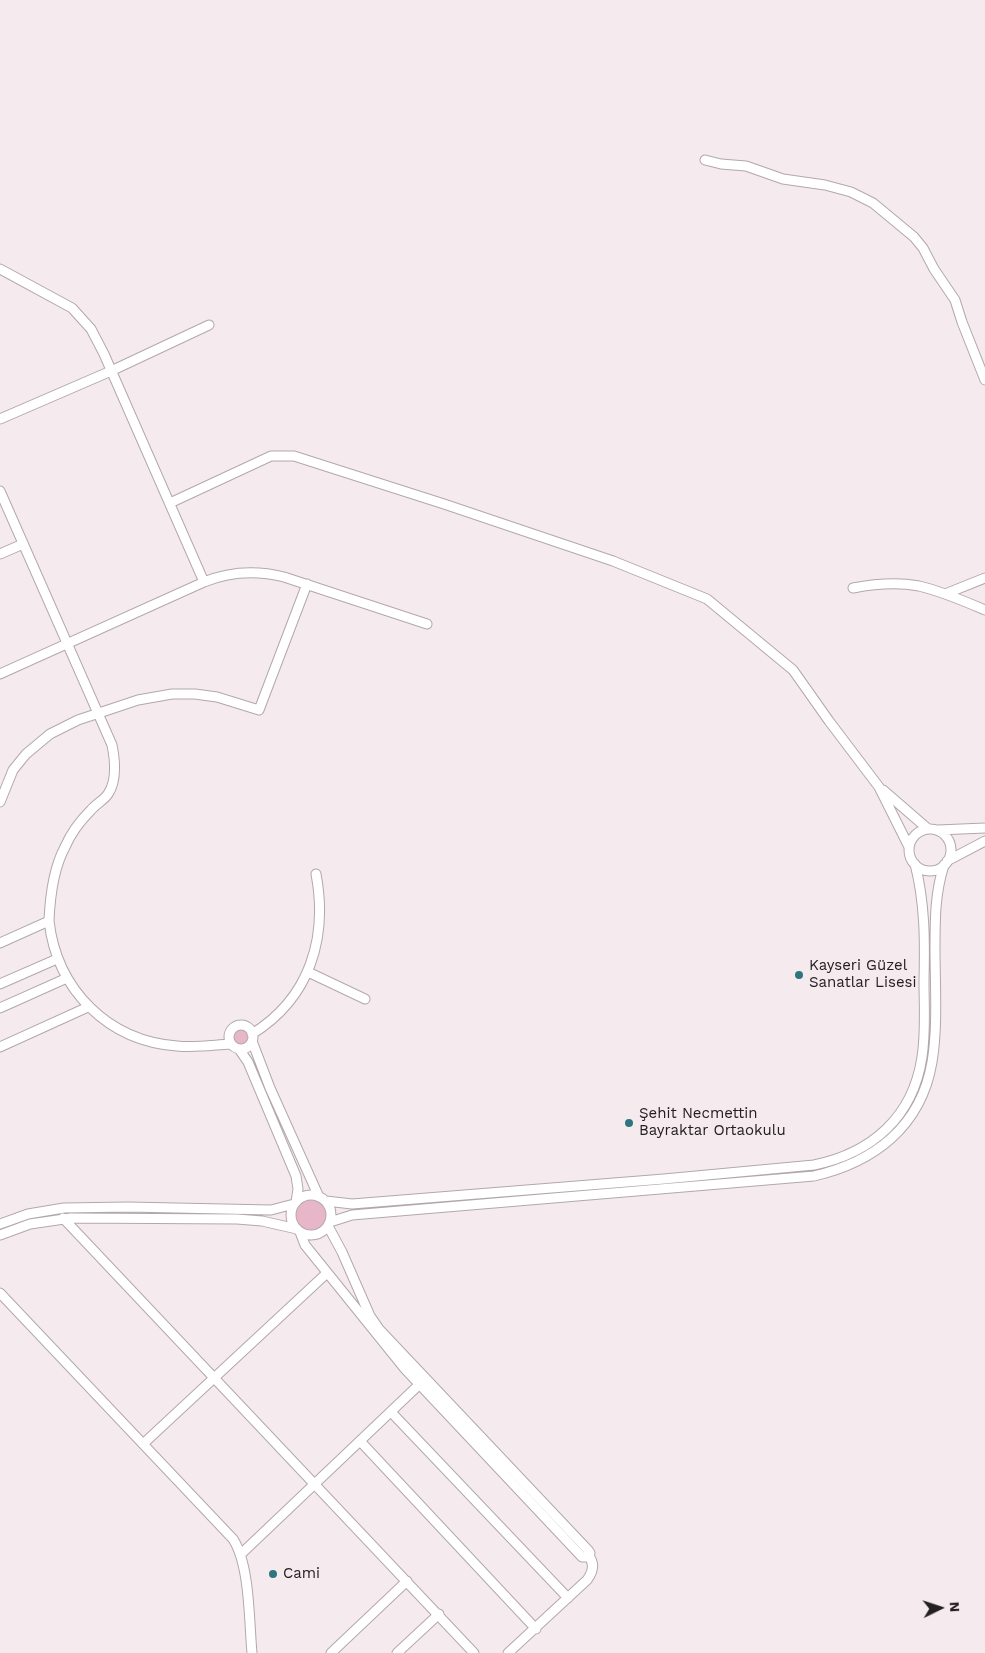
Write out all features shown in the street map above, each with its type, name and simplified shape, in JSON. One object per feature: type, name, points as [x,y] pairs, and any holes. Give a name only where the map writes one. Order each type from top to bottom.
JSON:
[{"type":"street","points":[[705,160],[721,164],[746,166],[783,179],[825,185],[851,192],[873,203],[914,237],[956,300],[962,322],[985,380]]},
{"type":"street","points":[[0,270],[72,308],[95,335],[204,582]]},
{"type":"street","points":[[0,419],[111,371],[209,325]]},
{"type":"street","points":[[0,1224],[28,1214],[64,1208],[128,1207],[271,1210],[295,1203],[305,1196],[314,1195],[344,1204],[359,1204],[814,1165],[838,1159],[857,1151],[883,1132],[900,1113],[910,1095],[920,1067],[924,1040],[925,928],[922,896],[909,847],[879,787],[793,670],[706,599],[613,561],[294,456],[271,456],[170,503]]},
{"type":"street","points":[[0,492],[113,752],[113,780],[108,794],[83,819],[64,848],[55,875],[50,921],[51,936],[57,959],[67,978],[88,1007],[123,1032],[150,1042],[185,1047],[230,1044],[239,1049],[248,1062],[296,1176],[298,1189],[291,1217],[305,1245],[405,1369],[423,1381]]},
{"type":"street","points":[[0,554],[23,544]]},
{"type":"street","points":[[0,674],[204,582],[228,574],[249,572],[272,574],[428,624]]},
{"type":"street","points":[[945,594],[985,578]]},
{"type":"street","points":[[0,802],[13,770],[33,746],[68,724],[149,697],[184,693],[216,696],[260,710],[307,584]]},
{"type":"street","points":[[853,588],[875,585],[920,586],[985,610]]},
{"type":"street","points":[[0,1235],[30,1224],[63,1218],[237,1219],[262,1221],[298,1230],[308,1235],[317,1234],[329,1224],[352,1215],[814,1176],[844,1168],[864,1159],[883,1146],[903,1126],[920,1098],[929,1073],[934,1043],[935,907],[940,879],[950,852],[949,843],[944,835],[932,830],[879,787]]},
{"type":"street","points":[[909,847],[915,835],[932,830],[985,828]]},
{"type":"street","points":[[915,864],[922,869],[931,870],[985,841]]},
{"type":"street","points":[[239,1049],[246,1048],[252,1038],[285,1007],[298,990],[308,972],[316,948],[320,923],[320,898],[316,874]]},
{"type":"street","points":[[0,943],[50,921]]},
{"type":"street","points":[[0,984],[57,959]]},
{"type":"street","points":[[308,972],[365,999]]},
{"type":"street","points":[[0,1008],[67,978]]},
{"type":"street","points":[[0,1047],[88,1007]]},
{"type":"street","points":[[230,1044],[229,1034],[236,1026],[246,1026],[270,1088],[331,1213],[329,1224],[374,1323],[423,1381],[586,1554],[593,1566],[590,1576],[536,1629],[508,1653]]},
{"type":"street","points":[[63,1218],[474,1653]]},
{"type":"street","points":[[143,1444],[327,1273]]},
{"type":"street","points":[[0,1293],[233,1539],[241,1554],[244,1570],[252,1653]]},
{"type":"street","points":[[241,1554],[423,1381]]},
{"type":"street","points":[[391,1412],[568,1598]]},
{"type":"street","points":[[360,1442],[536,1629]]},
{"type":"street","points":[[331,1653],[406,1581]]},
{"type":"street","points":[[397,1653],[439,1614]]},
{"type":"shaded area","points":[[238,1029],[244,1029],[249,1034],[247,1043],[238,1045],[233,1040],[233,1034]]},
{"type":"shaded area","points":[[311,1200],[317,1201],[325,1209],[325,1221],[317,1229],[311,1230],[305,1229],[297,1221],[296,1215],[297,1209],[305,1201]]},
{"type":"place","name":"Kayseri Güzel Sanatlar Lisesi","points":[[799,975]]},
{"type":"place","name":"Şehit Necmettin Bayraktar Ortaokulu","points":[[629,1123]]},
{"type":"place","name":"Cami","points":[[273,1574]]}]
